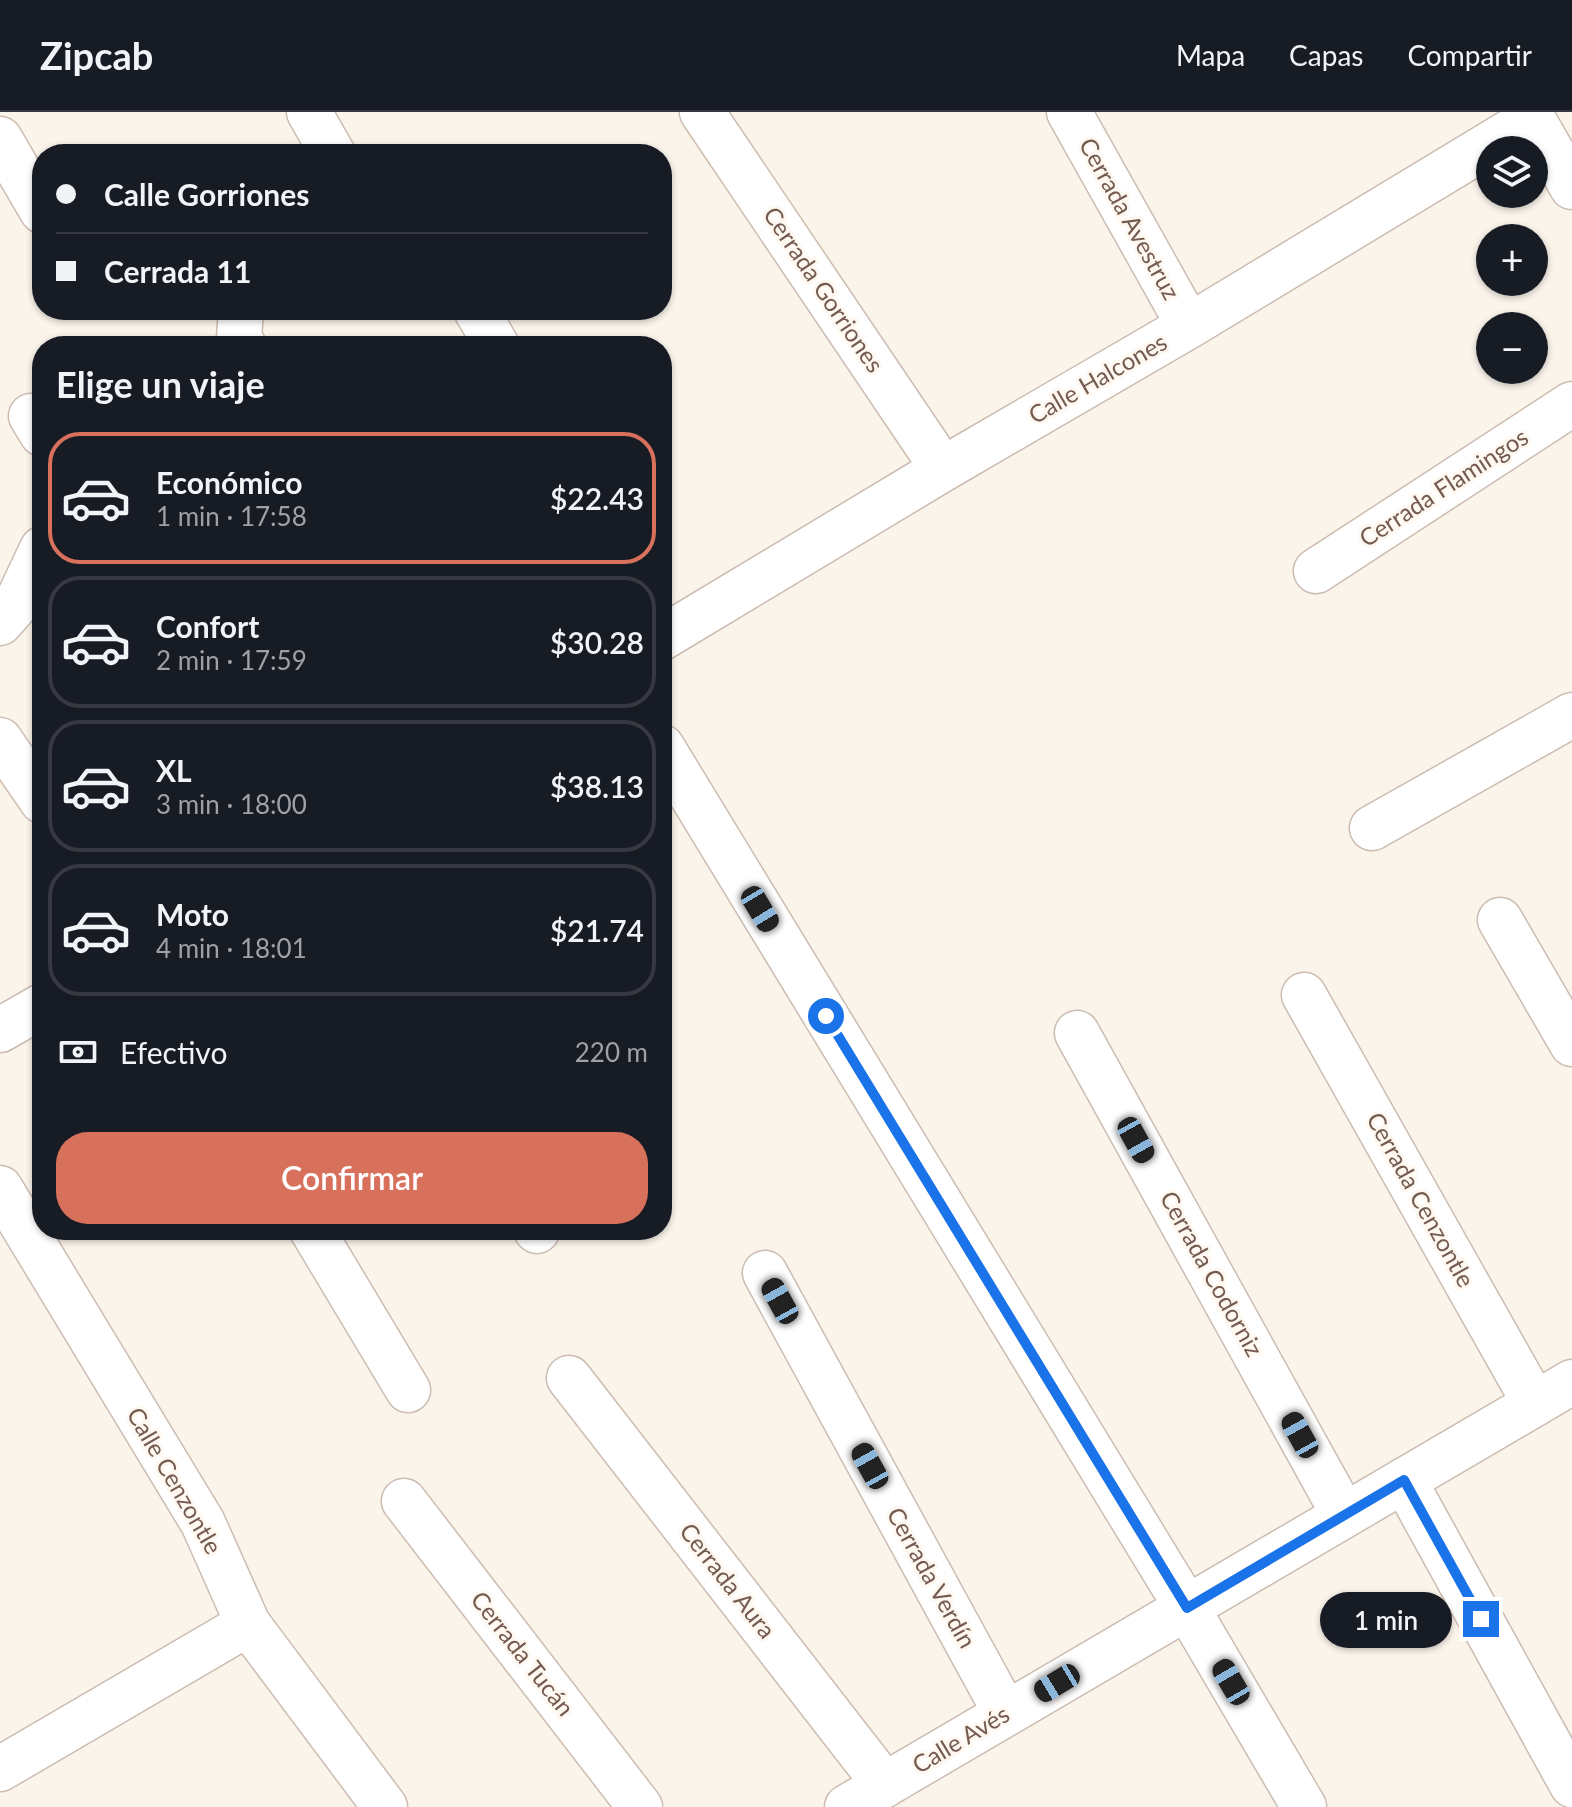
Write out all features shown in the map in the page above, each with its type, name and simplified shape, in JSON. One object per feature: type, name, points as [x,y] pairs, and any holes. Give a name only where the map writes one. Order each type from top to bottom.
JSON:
[{"type":"street","points":[[309,112],[327,144]]},
{"type":"street","name":"Cerrada Gorriones","points":[[702,112],[943,469]]},
{"type":"street","name":"Cerrada Avestruz","points":[[1069,112],[1189,326]]},
{"type":"street","points":[[1531,115],[1572,187]]},
{"type":"street","name":"Calle Halcones","points":[[672,626],[1189,326],[1531,115]]},
{"type":"street","points":[[0,139],[32,194]]},
{"type":"street","name":"Cerrada Flamingos","points":[[1316,571],[1572,404]]},
{"type":"street","points":[[0,623],[15,606],[32,570]]},
{"type":"street","points":[[1372,828],[1572,715]]},
{"type":"street","points":[[0,740],[32,786]]},
{"type":"street","points":[[672,763],[1187,1608],[1304,1807]]},
{"type":"street","points":[[1500,920],[1572,1044]]},
{"type":"street","name":"Cerrada Cenzontle","points":[[1304,995],[1535,1404]]},
{"type":"street","points":[[0,1030],[32,1012]]},
{"type":"street","name":"Cerrada Codorniz","points":[[1077,1033],[1344,1515]]},
{"type":"street","name":"Calle Cenzontle","points":[[0,1188],[203,1523],[248,1624],[372,1803]]},
{"type":"street","points":[[318,1240],[408,1390]]},
{"type":"street","name":"Cerrada Verdín","points":[[765,1273],[1006,1714]]},
{"type":"street","name":"Cerrada Aura","points":[[569,1378],[885,1785]]},
{"type":"street","name":"Calle Avés","points":[[847,1807],[1572,1382]]},
{"type":"street","points":[[1404,1480],[1572,1785]]},
{"type":"street","name":"Cerrada Tucán","points":[[404,1501],[640,1807]]},
{"type":"street","points":[[0,1769],[248,1624]]},
{"type":"route","points":[[826,1016],[1187,1608],[1404,1480],[1481,1619]]}]
